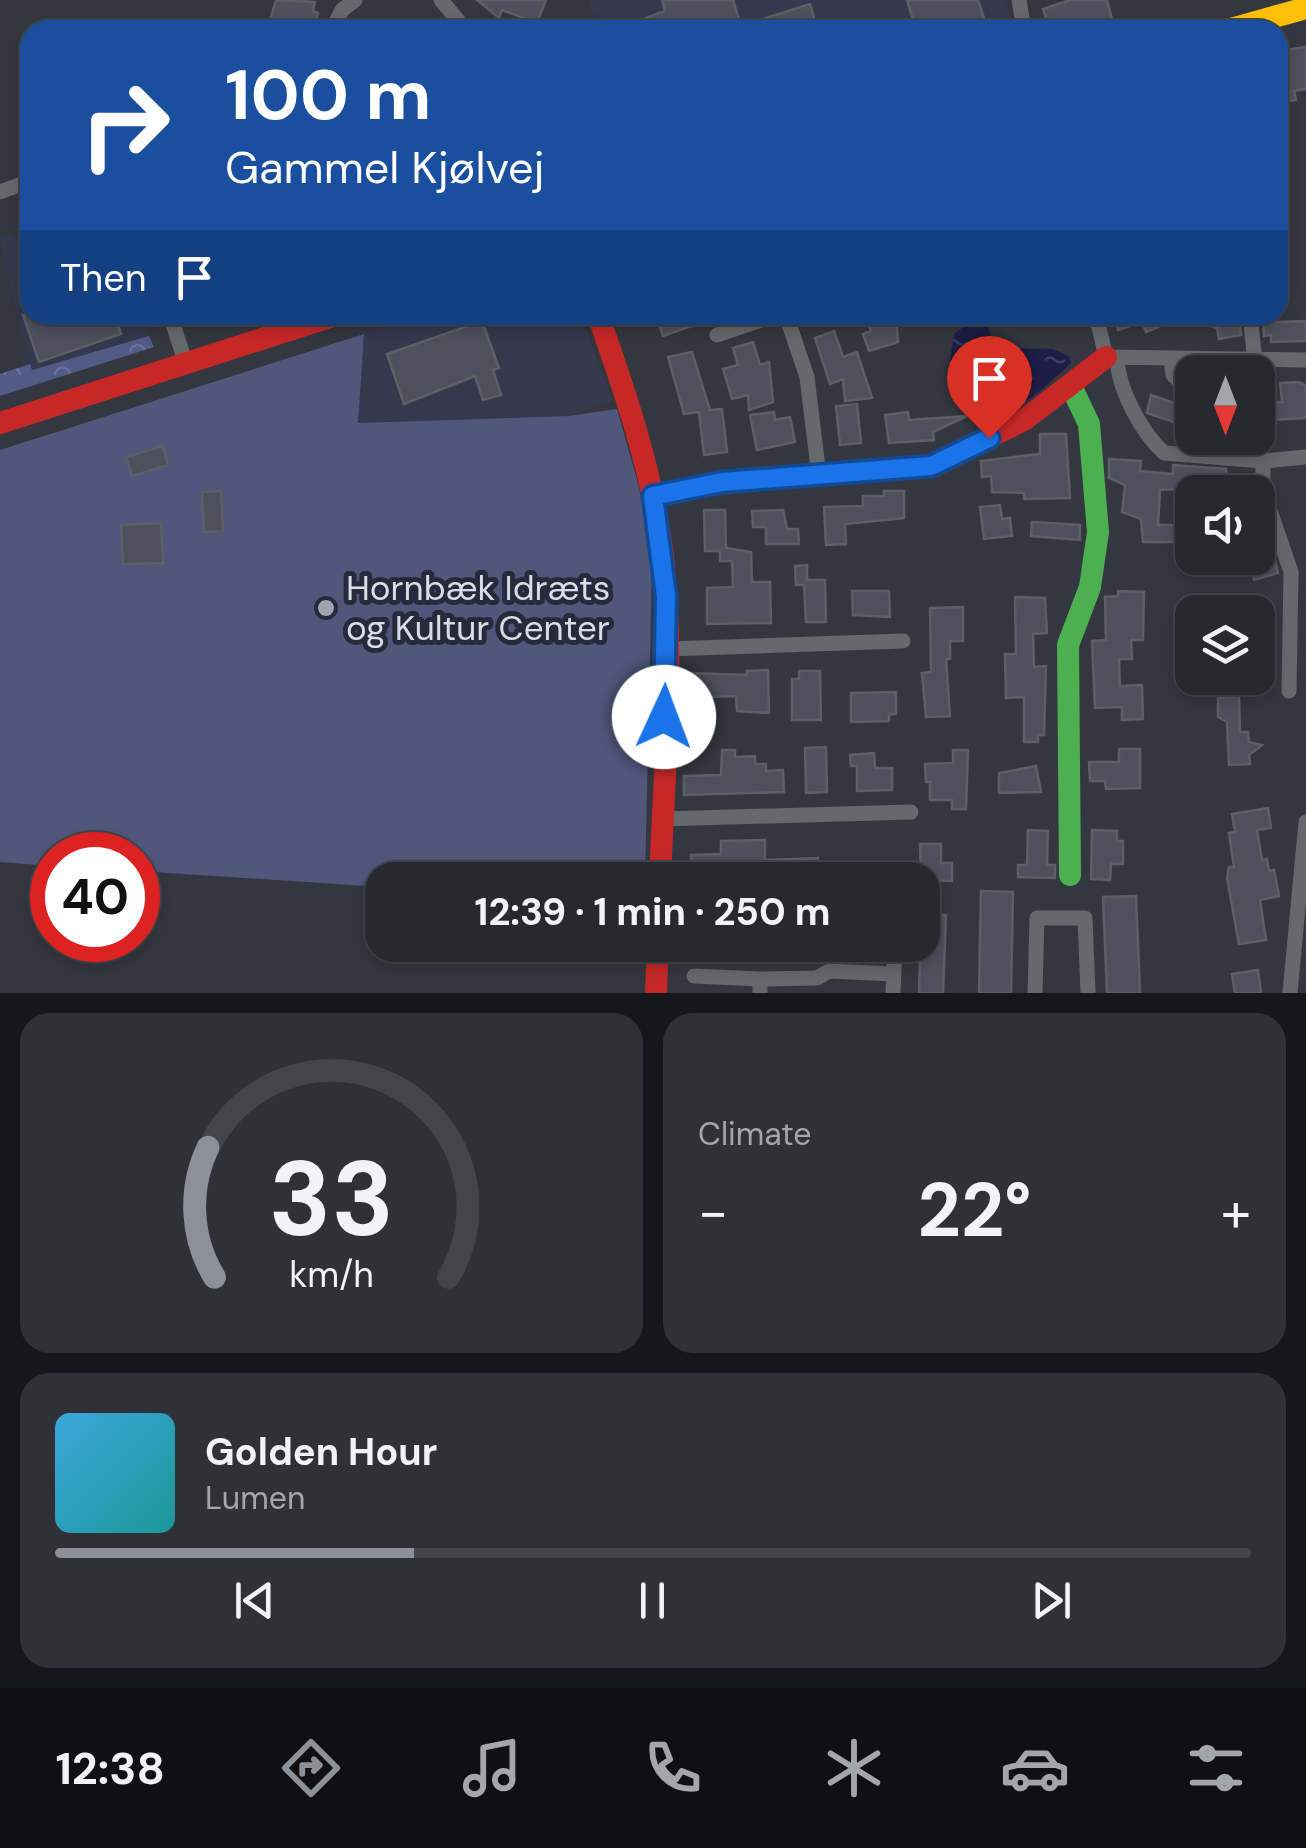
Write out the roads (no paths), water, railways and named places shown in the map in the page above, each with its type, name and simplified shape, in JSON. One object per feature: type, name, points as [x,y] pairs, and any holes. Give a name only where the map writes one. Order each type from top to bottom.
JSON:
[{"type":"street","points":[[337,20],[355,0]]},
{"type":"street","points":[[440,0],[457,20]]},
{"type":"street","points":[[1263,20],[1306,8]]},
{"type":"street","points":[[173,325],[186,364]]},
{"type":"street","points":[[0,423],[305,325]]},
{"type":"street","points":[[602,325],[625,391],[653,496],[664,568],[667,649],[660,862]]},
{"type":"street","points":[[716,335],[746,325]]},
{"type":"street","points":[[789,325],[806,376],[819,476]]},
{"type":"street","points":[[1100,325],[1137,414],[1164,453],[1262,461],[1306,457]]},
{"type":"street","points":[[1251,325],[1255,355]]},
{"type":"street","points":[[653,496],[722,482],[931,466],[962,455],[1072,388],[1112,357],[1175,359]]},
{"type":"street","points":[[1170,359],[1175,377]]},
{"type":"street","points":[[1275,361],[1306,360]]},
{"type":"street","points":[[1070,875],[1068,645],[1090,587],[1098,532],[1089,424],[1072,388]]},
{"type":"street","points":[[1257,455],[1262,461],[1262,490],[1291,572],[1288,691]]},
{"type":"street","points":[[667,649],[903,641]]},
{"type":"street","points":[[661,819],[911,812]]},
{"type":"street","points":[[1290,993],[1306,822]]},
{"type":"street","points":[[1035,993],[1037,918],[1085,918],[1088,993]]},
{"type":"street","points":[[656,993],[657,962]]},
{"type":"street","points":[[893,993],[894,962]]},
{"type":"street","points":[[694,976],[714,985],[760,986],[817,978],[829,971],[894,974]]},
{"type":"water","points":[[966,325],[988,325],[991,337],[1001,348],[1053,349],[1069,356],[1071,363],[1034,395],[1006,411],[977,410],[963,401],[953,386],[950,368],[955,333]]},
{"type":"place","name":"Hornbæk Idræts og Kultur Center","points":[[326,608]]}]
